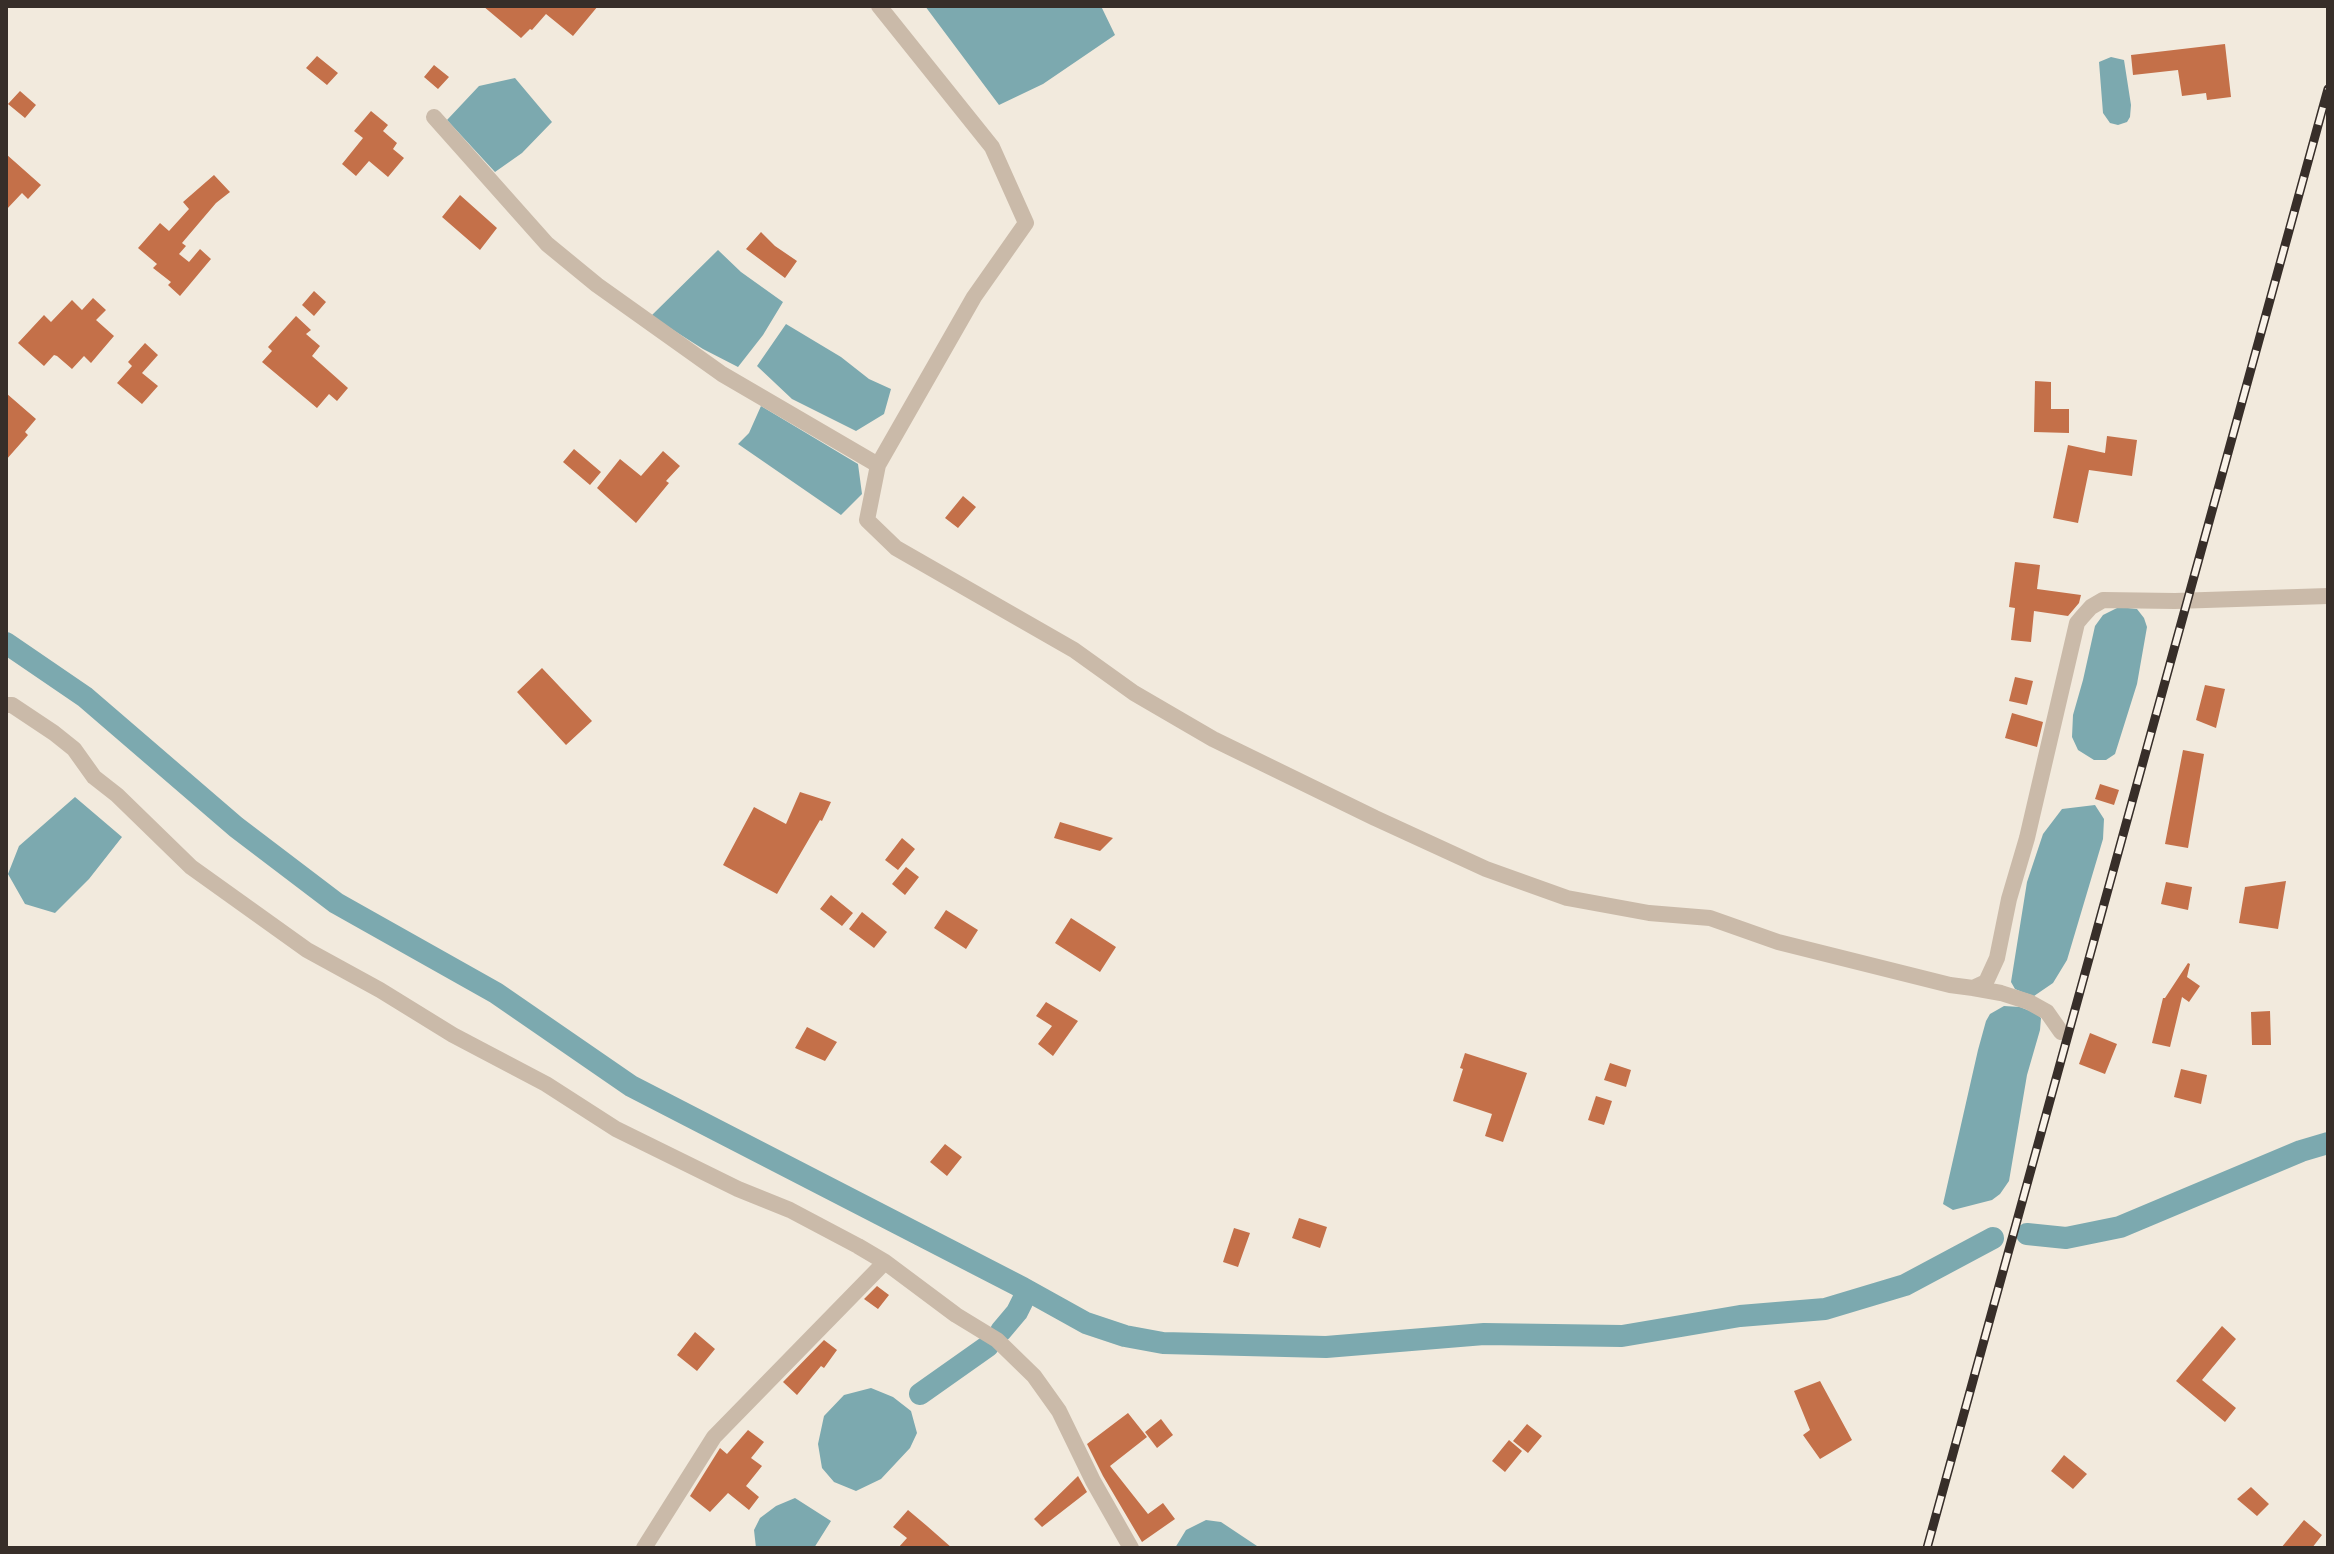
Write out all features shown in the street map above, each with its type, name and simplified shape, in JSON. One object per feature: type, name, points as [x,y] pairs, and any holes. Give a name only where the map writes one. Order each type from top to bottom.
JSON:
[{"type":"street","points":[[879,6],[992,147],[1026,223],[974,297],[878,465],[867,520],[896,548],[1074,650],[1134,693],[1213,739],[1486,869],[1567,898],[1649,913],[1710,918],[1778,942],[2029,1002],[2047,1012],[2061,1032]]},
{"type":"street","points":[[434,117],[547,244],[597,285],[722,374],[878,465]]},
{"type":"street","points":[[1973,988],[1986,982],[1997,958],[2077,623],[2091,607],[2103,600],[2328,596]]},
{"type":"street","points":[[6,705],[12,705],[74,749],[94,777],[117,795],[191,867],[307,950],[453,1035],[546,1084],[616,1129],[738,1189],[790,1210],[885,1262],[956,1315],[997,1340],[1034,1376],[1059,1411],[1093,1481],[1131,1548]]},
{"type":"street","points":[[644,1548],[714,1437],[885,1262]]},
{"type":"water","points":[[925,6],[1101,6],[1115,35],[1043,84],[999,105]]},
{"type":"water","points":[[2111,57],[2124,60],[2131,105],[2127,122],[2118,125],[2110,123],[2103,113],[2099,62]]},
{"type":"water","points":[[515,78],[552,122],[522,153],[495,172],[447,120],[479,86]]},
{"type":"water","points":[[718,250],[741,272],[783,302],[738,367],[651,316]]},
{"type":"water","points":[[786,324],[841,357],[869,379],[891,389],[884,414],[856,431],[792,399],[757,366]]},
{"type":"water","points":[[761,406],[858,464],[862,494],[841,515],[738,444],[749,433]]},
{"type":"water","points":[[2119,607],[2137,609],[2147,627],[2137,684],[2115,754],[2106,760],[2094,760],[2078,750],[2072,737],[2073,715],[2095,626],[2103,615]]},
{"type":"water","points":[[75,797],[122,837],[89,879],[55,913],[25,904],[8,874],[19,846]]},
{"type":"water","points":[[2095,805],[2104,819],[2103,839],[2067,960],[2053,983],[2034,996],[2022,992],[2015,989],[2011,982],[2027,882],[2043,834],[2062,809]]},
{"type":"water","points":[[2004,1006],[2020,1007],[2041,1018],[2027,1075],[2009,1181],[1992,1200],[1953,1210],[1943,1204],[1978,1050],[1990,1014]]},
{"type":"water","points":[[871,1388],[893,1397],[911,1411],[917,1433],[910,1448],[881,1479],[856,1491],[834,1482],[822,1468],[818,1444],[824,1416],[844,1395]]},
{"type":"water","points":[[795,1498],[831,1521],[814,1548],[756,1548],[754,1530],[760,1518],[776,1506]]},
{"type":"water","points":[[1206,1520],[1221,1522],[1260,1548],[1175,1548],[1186,1530]]},
{"type":"building","points":[[483,6],[598,6],[573,36],[546,14],[521,38]]},
{"type":"building","points":[[2225,44],[2231,97],[2207,100],[2206,93],[2182,96],[2178,70],[2133,75],[2131,55]]},
{"type":"building","points":[[317,56],[338,73],[327,85],[306,68]]},
{"type":"building","points":[[434,65],[449,77],[438,89],[424,77]]},
{"type":"building","points":[[20,91],[36,105],[25,118],[8,104]]},
{"type":"building","points":[[371,111],[388,125],[383,131],[397,143],[393,149],[404,158],[388,177],[369,161],[356,176],[342,164],[363,138],[354,131]]},
{"type":"building","points":[[6,154],[41,185],[28,199],[22,193],[6,210]]},
{"type":"building","points":[[214,175],[230,192],[216,203],[182,243],[186,246],[179,254],[189,262],[200,249],[211,259],[180,296],[168,285],[171,282],[153,268],[157,264],[138,248],[160,223],[169,231],[189,209],[183,202]]},
{"type":"building","points":[[460,195],[497,228],[480,250],[442,217]]},
{"type":"building","points":[[761,232],[797,261],[785,278],[746,249]]},
{"type":"building","points":[[314,291],[326,302],[314,316],[302,305]]},
{"type":"building","points":[[93,298],[106,310],[96,320],[114,336],[91,363],[84,356],[72,369],[54,355],[44,366],[18,343],[44,315],[51,322],[72,300],[82,310]]},
{"type":"building","points":[[296,316],[311,330],[306,334],[320,346],[312,356],[348,388],[337,401],[329,394],[317,408],[262,362],[272,351],[268,347]]},
{"type":"building","points":[[145,343],[158,355],[142,373],[158,386],[142,404],[117,383],[132,366],[128,362]]},
{"type":"building","points":[[2035,381],[2051,382],[2051,409],[2069,409],[2069,433],[2034,432]]},
{"type":"building","points":[[6,393],[36,419],[25,432],[28,435],[6,460]]},
{"type":"building","points":[[2107,436],[2137,440],[2132,476],[2089,470],[2078,523],[2053,518],[2068,445],[2105,453]]},
{"type":"building","points":[[574,449],[601,472],[590,485],[563,462]]},
{"type":"building","points":[[663,451],[680,466],[636,523],[597,488],[620,459],[641,476]]},
{"type":"building","points":[[963,496],[976,507],[958,528],[945,518]]},
{"type":"building","points":[[2015,562],[2040,565],[2037,589],[2081,595],[2079,603],[2068,616],[2034,611],[2031,642],[2011,640],[2015,608],[2009,607]]},
{"type":"building","points":[[542,668],[592,721],[566,745],[517,692]]},
{"type":"building","points":[[2015,677],[2033,681],[2027,705],[2009,701]]},
{"type":"building","points":[[2205,685],[2225,689],[2216,728],[2196,720]]},
{"type":"building","points":[[2012,713],[2043,722],[2037,747],[2005,738]]},
{"type":"building","points":[[2183,750],[2204,754],[2188,848],[2165,844]]},
{"type":"building","points":[[2100,784],[2119,790],[2114,805],[2095,799]]},
{"type":"building","points":[[800,792],[831,802],[777,894],[723,865],[754,807],[786,824]]},
{"type":"building","points":[[1060,822],[1113,838],[1100,851],[1054,838]]},
{"type":"building","points":[[902,838],[915,849],[898,870],[885,860]]},
{"type":"building","points":[[906,867],[919,877],[905,895],[892,884]]},
{"type":"building","points":[[2286,881],[2278,929],[2239,923],[2245,887]]},
{"type":"building","points":[[2166,882],[2192,887],[2188,910],[2161,904]]},
{"type":"building","points":[[831,895],[853,913],[842,926],[820,909]]},
{"type":"building","points":[[946,910],[978,930],[966,949],[934,928]]},
{"type":"building","points":[[862,912],[887,932],[874,948],[849,929]]},
{"type":"building","points":[[1071,918],[1116,947],[1100,972],[1055,943]]},
{"type":"building","points":[[2188,963],[2187,977],[2200,986],[2189,1002],[2182,997],[2170,1047],[2152,1043],[2163,998]]},
{"type":"building","points":[[1046,1002],[1078,1021],[1053,1056],[1038,1044],[1052,1026],[1036,1016]]},
{"type":"building","points":[[2270,1011],[2271,1045],[2252,1045],[2251,1012]]},
{"type":"building","points":[[807,1027],[837,1042],[825,1061],[795,1048]]},
{"type":"building","points":[[2090,1033],[2117,1044],[2105,1074],[2079,1064]]},
{"type":"building","points":[[1465,1053],[1527,1073],[1503,1142],[1485,1136],[1492,1114],[1453,1101]]},
{"type":"building","points":[[1610,1063],[1631,1070],[1626,1087],[1604,1080]]},
{"type":"building","points":[[2181,1069],[2207,1075],[2201,1104],[2174,1097]]},
{"type":"building","points":[[1596,1096],[1612,1101],[1604,1125],[1588,1120]]},
{"type":"building","points":[[945,1144],[962,1157],[947,1176],[930,1162]]},
{"type":"building","points":[[1299,1218],[1327,1227],[1320,1248],[1292,1238]]},
{"type":"building","points":[[1234,1228],[1250,1233],[1238,1267],[1223,1262]]},
{"type":"building","points":[[877,1286],[889,1295],[878,1309],[864,1299]]},
{"type":"building","points":[[2222,1326],[2236,1339],[2202,1380],[2236,1408],[2225,1422],[2176,1381]]},
{"type":"building","points":[[695,1332],[715,1349],[697,1371],[677,1355]]},
{"type":"building","points":[[824,1340],[837,1350],[797,1395],[783,1382]]},
{"type":"building","points":[[1820,1381],[1852,1440],[1820,1459],[1803,1435],[1810,1430],[1794,1391]]},
{"type":"building","points":[[1128,1413],[1147,1437],[1110,1466],[1148,1514],[1163,1503],[1175,1519],[1142,1542],[1087,1444]]},
{"type":"building","points":[[1161,1419],[1173,1435],[1157,1448],[1145,1432]]},
{"type":"building","points":[[1527,1424],[1542,1436],[1528,1453],[1513,1441]]},
{"type":"building","points":[[748,1430],[764,1442],[751,1458],[762,1466],[746,1486],[759,1497],[749,1510],[728,1493],[710,1512],[690,1496],[720,1448],[727,1454]]},
{"type":"building","points":[[1509,1440],[1522,1451],[1505,1472],[1492,1461]]},
{"type":"building","points":[[2064,1455],[2087,1474],[2073,1489],[2051,1471]]},
{"type":"building","points":[[1078,1476],[1087,1492],[1042,1527],[1034,1519]]},
{"type":"building","points":[[2251,1487],[2269,1504],[2257,1516],[2237,1499]]},
{"type":"building","points":[[908,1510],[952,1548],[898,1548],[907,1538],[893,1527]]},
{"type":"building","points":[[2304,1520],[2322,1535],[2312,1548],[2281,1548]]},
{"type":"waterway","points":[[6,643],[85,697],[236,827],[336,903],[496,993],[631,1086],[1086,1323],[1125,1336],[1163,1343],[1326,1347],[1484,1334],[1622,1336],[1740,1316],[1825,1309],[1905,1285],[1993,1238]]},
{"type":"waterway","points":[[2027,1234],[2066,1238],[2120,1227],[2301,1151],[2328,1143]]},
{"type":"waterway","points":[[1001,1331],[1017,1312],[1025,1295],[1023,1288]]},
{"type":"waterway","points":[[920,1394],[988,1346]]},
{"type":"railway","points":[[1927,1548],[2328,89]]}]
